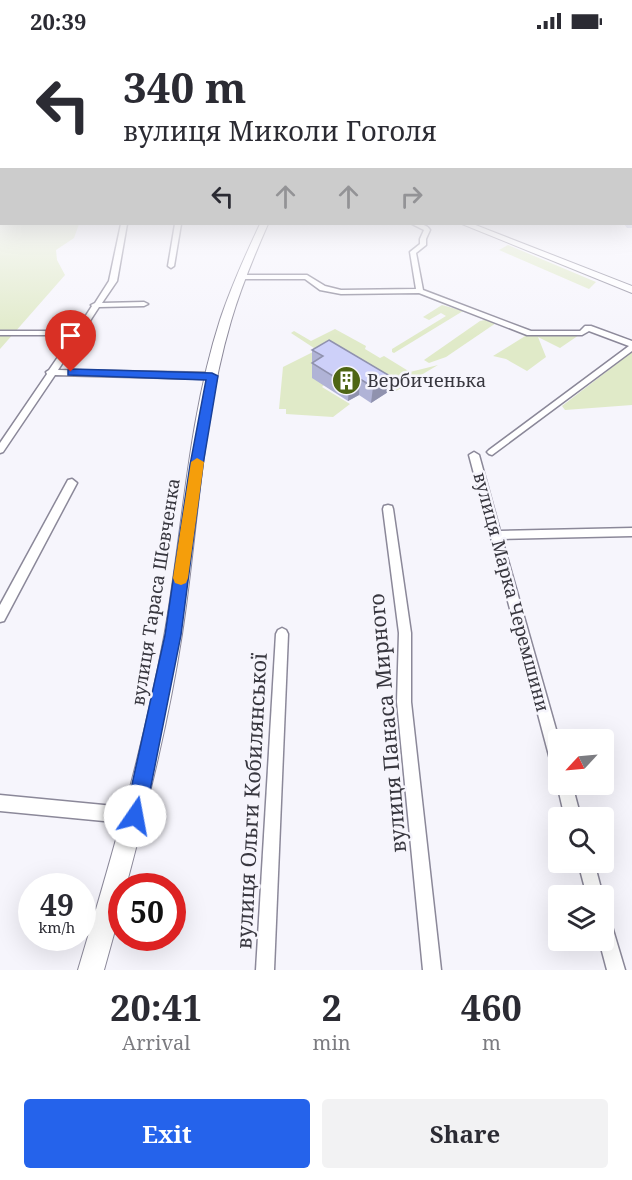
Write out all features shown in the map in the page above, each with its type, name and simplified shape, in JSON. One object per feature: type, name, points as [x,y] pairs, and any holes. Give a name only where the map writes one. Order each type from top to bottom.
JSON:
[{"type":"main road","name":"вулиця Тараса Шевченка","points":[[91,970],[135,816],[173,635],[196,465],[212,376],[224,326],[250,250]]},
{"type":"main road","points":[[532,250],[632,290]]},
{"type":"street","points":[[0,450],[113,280],[119,250]]},
{"type":"street","points":[[171,266],[174,250]]},
{"type":"street","points":[[415,250],[413,252],[420,291]]},
{"type":"street","points":[[240,277],[307,277],[323,288],[341,292],[420,291],[530,333],[582,333],[588,328],[632,346]]},
{"type":"street","points":[[95,305],[144,304]]},
{"type":"street","points":[[0,333],[76,333]]},
{"type":"street","points":[[492,452],[632,346]]},
{"type":"street","points":[[50,372],[212,376]]},
{"type":"street","name":"вулиця Марка Черемшини","points":[[474,455],[549,729]]},
{"type":"street","points":[[0,617],[72,483]]},
{"type":"street","name":"вулиця Панаса Мирного","points":[[388,509],[405,633],[404,702],[432,970]]},
{"type":"street","points":[[495,535],[632,532]]},
{"type":"street","name":"вулиця Ольги Кобилянської","points":[[265,970],[282,634]]},
{"type":"street","points":[[0,803],[135,816]]},
{"type":"street","points":[[611,951],[616,970]]},
{"type":"green space","points":[[0,250],[56,250],[57,260],[65,275],[0,349]]},
{"type":"green space","points":[[500,250],[521,250],[596,282],[589,289]]},
{"type":"green space","points":[[442,305],[463,311],[394,353],[392,352],[392,349],[446,316],[441,313],[429,320],[423,317]]},
{"type":"green space","points":[[490,319],[496,323],[446,357],[429,363],[424,360],[480,321]]},
{"type":"green space","points":[[335,329],[366,346],[365,349],[380,358],[384,356],[410,372],[438,365],[411,381],[409,380],[408,384],[396,391],[376,380],[324,385],[322,387],[350,404],[333,417],[286,414],[286,409],[279,409],[283,367],[317,350],[291,333],[294,331],[311,341]]},
{"type":"green space","points":[[530,333],[582,333],[560,348],[538,337],[546,357],[527,371],[506,359],[493,356]]},
{"type":"green space","points":[[632,352],[632,405],[565,410],[562,406]]},
{"type":"building","points":[[329,340],[390,376],[373,387],[360,379],[349,386],[312,363],[323,356],[312,350]]},
{"type":"slow traffic","points":[[181,578],[197,462]]},
{"type":"place","name":"Вербиченька","points":[[346,381]]},
{"type":"route","points":[[71,372],[212,376],[196,465],[173,635],[135,816]]}]
